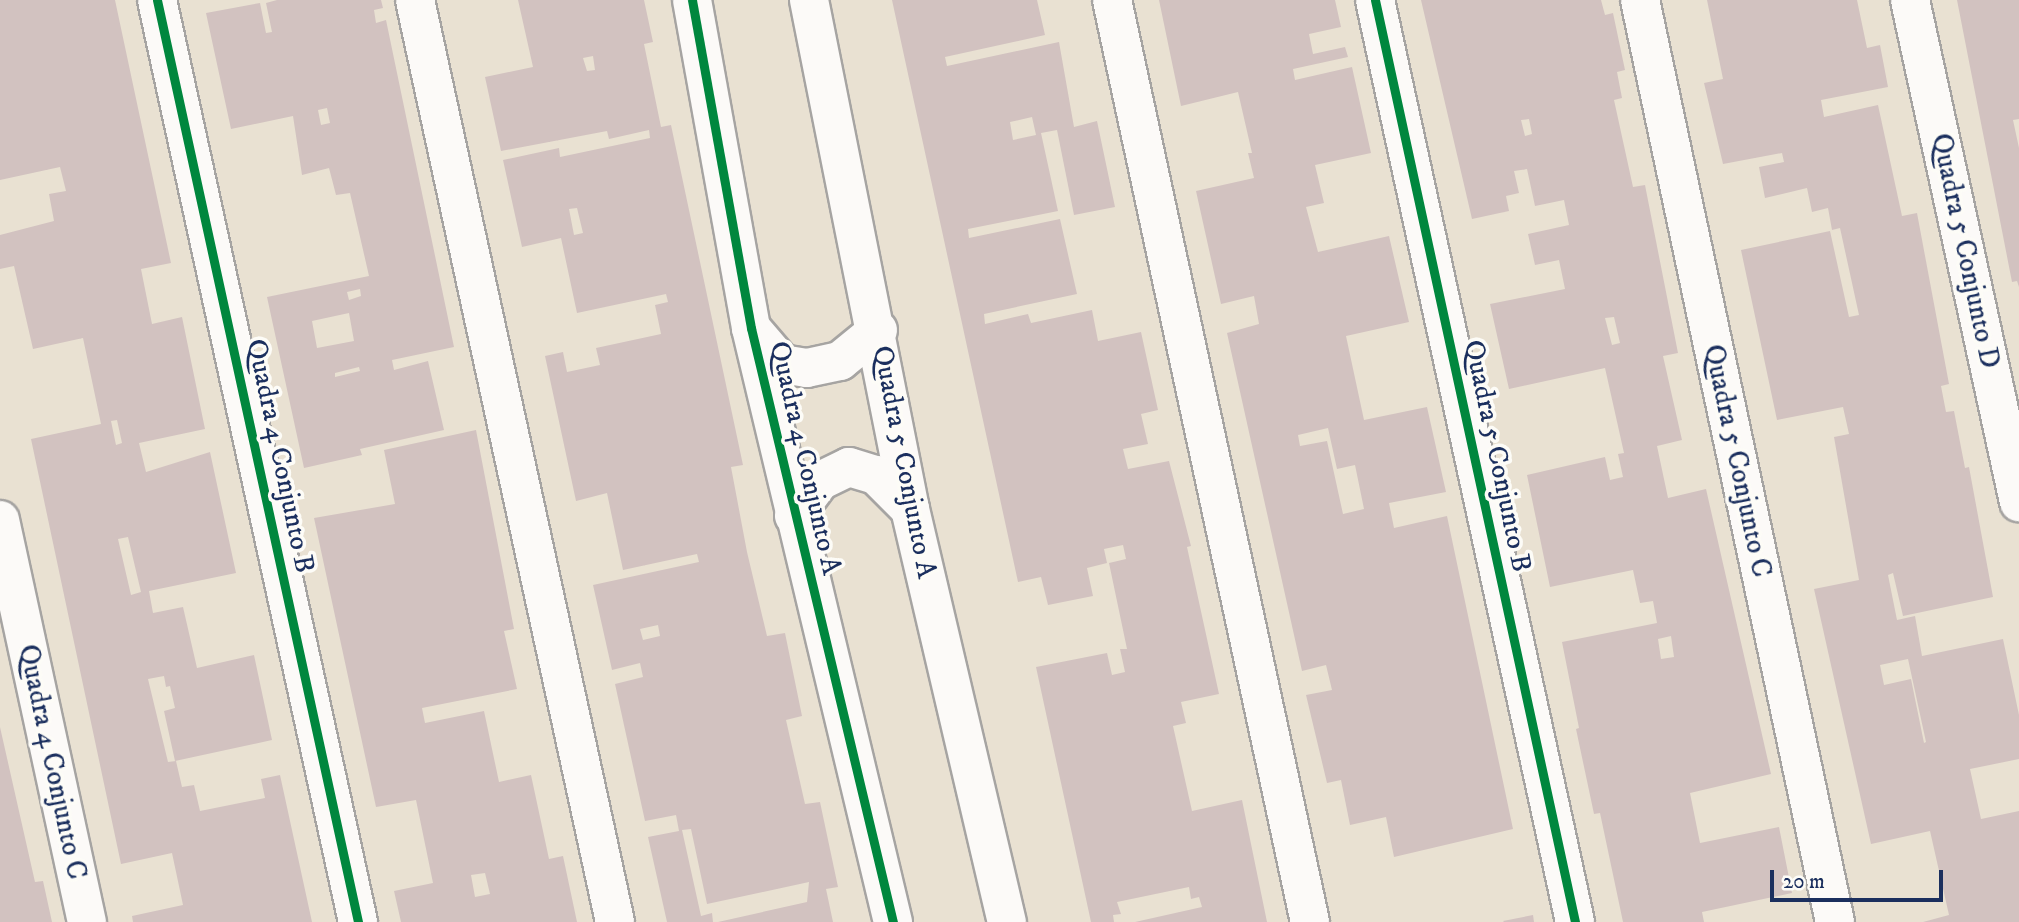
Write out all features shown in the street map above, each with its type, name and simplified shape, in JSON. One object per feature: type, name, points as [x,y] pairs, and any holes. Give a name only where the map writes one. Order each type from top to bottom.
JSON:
[{"type":"street","name":"Quadra 4 Conjunto B","points":[[158,0],[358,922]]},
{"type":"street","points":[[415,0],[615,922]]},
{"type":"street","name":"Quadra 4 Conjunto A","points":[[692,0],[751,328],[893,922]]},
{"type":"street","name":"Quadra 5 Conjunto A","points":[[809,0],[878,330],[910,509],[1007,922]]},
{"type":"street","points":[[1112,0],[1310,922]]},
{"type":"street","name":"Quadra 5 Conjunto B","points":[[1375,0],[1575,922]]},
{"type":"street","name":"Quadra 5 Conjunto C","points":[[1640,0],[1835,922]]},
{"type":"street","name":"Quadra 5 Conjunto D","points":[[1910,0],[2019,502]]},
{"type":"street","points":[[751,328],[782,363],[807,368],[840,360],[878,330]]},
{"type":"street","points":[[794,516],[820,481],[849,467],[876,475],[910,509]]},
{"type":"street","name":"Quadra 4 Conjunto C","points":[[0,520],[87,922]]},
{"type":"building","points":[[0,0],[115,0],[171,263],[141,269],[152,324],[182,317],[205,429],[139,443],[146,472],[210,452],[236,573],[149,591],[153,613],[183,607],[197,668],[254,655],[272,740],[175,761],[164,711],[175,708],[170,686],[166,687],[164,676],[148,679],[168,762],[176,761],[182,787],[194,785],[200,811],[265,798],[261,779],[280,775],[312,922],[133,922],[132,916],[183,905],[172,853],[121,864],[31,439],[101,424],[83,338],[33,349],[14,266],[0,269],[0,235],[54,221],[49,194],[66,191],[60,167],[0,180]],"holes":[[[117,420],[122,443],[116,445],[111,421]],[[128,537],[141,592],[131,595],[118,539]]]},
{"type":"building","points":[[277,0],[381,0],[383,8],[374,10],[376,23],[386,20],[454,347],[392,360],[394,370],[428,361],[444,430],[360,449],[362,455],[304,468],[267,297],[369,276],[350,193],[336,195],[329,168],[302,175],[293,116],[231,129],[206,13],[260,3],[266,33],[272,32],[266,3]],"holes":[[[327,108],[330,123],[321,125],[318,110]],[[360,289],[361,296],[349,300],[347,292]],[[349,313],[354,341],[317,348],[312,321]],[[359,367],[360,371],[335,377],[335,373]]]},
{"type":"building","points":[[518,0],[644,0],[653,42],[644,44],[661,127],[671,125],[743,465],[731,467],[747,552],[767,636],[785,633],[802,716],[786,720],[805,804],[820,802],[838,887],[826,889],[833,922],[718,922],[807,902],[809,882],[707,904],[691,829],[682,830],[701,916],[712,913],[713,922],[667,922],[648,837],[679,831],[676,815],[645,821],[615,684],[643,677],[640,663],[612,670],[593,585],[699,562],[697,554],[623,570],[607,493],[576,501],[545,356],[563,352],[567,372],[600,365],[596,348],[661,334],[655,305],[668,302],[666,294],[577,313],[561,238],[522,247],[503,160],[559,148],[560,157],[650,138],[649,130],[609,139],[607,131],[501,151],[485,77],[533,67]],"holes":[[[593,56],[595,70],[587,71],[583,58]],[[577,208],[583,233],[574,235],[569,209]],[[658,625],[660,636],[643,640],[640,629]]]},
{"type":"building","points":[[892,0],[1037,0],[1045,35],[945,57],[947,66],[1059,42],[1074,127],[1097,121],[1115,207],[1074,215],[1057,130],[1041,133],[1058,211],[968,229],[969,238],[1060,219],[1077,294],[984,314],[985,324],[1028,314],[1031,323],[1092,310],[1098,341],[1141,332],[1158,410],[1141,414],[1148,444],[1123,449],[1128,469],[1169,461],[1191,546],[1187,547],[1219,694],[1181,702],[1186,723],[1173,726],[1192,811],[1242,800],[1267,922],[1135,922],[1202,907],[1199,897],[1191,899],[1189,887],[1117,902],[1121,914],[1113,915],[1114,922],[1091,922],[1036,667],[1107,653],[1112,675],[1125,672],[1120,649],[1127,649],[1109,563],[1126,559],[1123,545],[1104,549],[1107,563],[1087,568],[1093,596],[1048,605],[1041,577],[1018,582]],"holes":[[[1032,117],[1036,135],[1013,140],[1010,122]]]},
{"type":"building","points":[[1159,0],[1335,0],[1341,27],[1309,34],[1313,54],[1345,47],[1348,57],[1293,69],[1295,80],[1352,67],[1371,153],[1315,165],[1324,203],[1306,207],[1318,252],[1389,236],[1409,322],[1346,336],[1364,420],[1427,407],[1446,492],[1389,503],[1394,528],[1447,516],[1513,829],[1394,857],[1386,817],[1350,825],[1341,780],[1327,783],[1306,695],[1332,690],[1326,665],[1302,671],[1227,333],[1259,324],[1254,296],[1221,304],[1196,191],[1254,178],[1248,153],[1252,153],[1238,92],[1181,106]],"holes":[[[1328,428],[1337,469],[1355,465],[1364,509],[1343,514],[1327,441],[1300,446],[1298,435]]]},
{"type":"building","points":[[1421,0],[1601,0],[1605,15],[1613,13],[1625,70],[1617,72],[1622,98],[1614,100],[1633,187],[1645,185],[1678,353],[1663,356],[1682,440],[1657,446],[1668,498],[1706,489],[1771,774],[1690,793],[1700,843],[1779,827],[1792,893],[1702,912],[1704,922],[1623,922],[1600,813],[1594,814],[1576,729],[1579,728],[1562,642],[1657,623],[1653,601],[1640,603],[1633,570],[1550,587],[1527,475],[1605,457],[1610,480],[1623,477],[1618,454],[1624,453],[1605,368],[1509,389],[1490,304],[1565,289],[1559,260],[1535,265],[1528,234],[1569,225],[1564,200],[1535,206],[1527,169],[1514,171],[1519,193],[1506,196],[1509,211],[1472,219]],"holes":[[[1529,119],[1532,134],[1525,136],[1521,120]],[[1614,317],[1620,343],[1612,345],[1605,318]],[[1671,636],[1674,657],[1661,659],[1658,639]]]},
{"type":"building","points":[[1707,0],[1857,0],[1867,48],[1880,45],[1888,87],[1821,100],[1824,117],[1878,105],[1902,216],[1917,213],[1949,384],[1941,386],[1946,412],[1954,411],[1965,468],[1969,467],[1993,597],[1903,616],[1893,573],[1888,575],[1897,620],[1915,616],[1922,656],[2003,639],[2019,715],[2019,759],[1970,769],[1981,819],[2019,811],[2019,922],[1923,922],[1949,915],[1930,831],[1871,844],[1814,589],[1859,580],[1834,437],[1849,434],[1843,407],[1777,420],[1741,250],[1830,231],[1849,317],[1859,315],[1840,228],[1832,230],[1828,208],[1812,212],[1807,188],[1765,198],[1759,167],[1784,162],[1782,153],[1723,164],[1704,83],[1723,79]],"holes":[[[1908,659],[1926,742],[1924,743],[1911,679],[1884,685],[1880,665]]]},
{"type":"building","points":[[1957,0],[2019,0],[2019,119],[2013,120],[2019,148],[2019,287],[2017,281],[2012,282]]},
{"type":"building","points":[[476,430],[514,629],[504,631],[517,689],[422,708],[425,723],[484,711],[499,782],[531,775],[549,859],[563,856],[577,922],[401,922],[394,891],[433,883],[416,800],[376,807],[314,518],[395,504],[384,450]],"holes":[[[485,873],[490,894],[475,897],[471,875]]]},
{"type":"building","points":[[0,727],[35,882],[43,881],[52,922],[0,922]]},
{"type":"building","points":[[1533,915],[1534,922],[1503,921]]},
{"type":"cycle path","points":[[157,0],[358,922]]},
{"type":"cycle path","points":[[692,0],[751,328],[893,922]]},
{"type":"cycle path","points":[[1375,0],[1575,922]]}]
